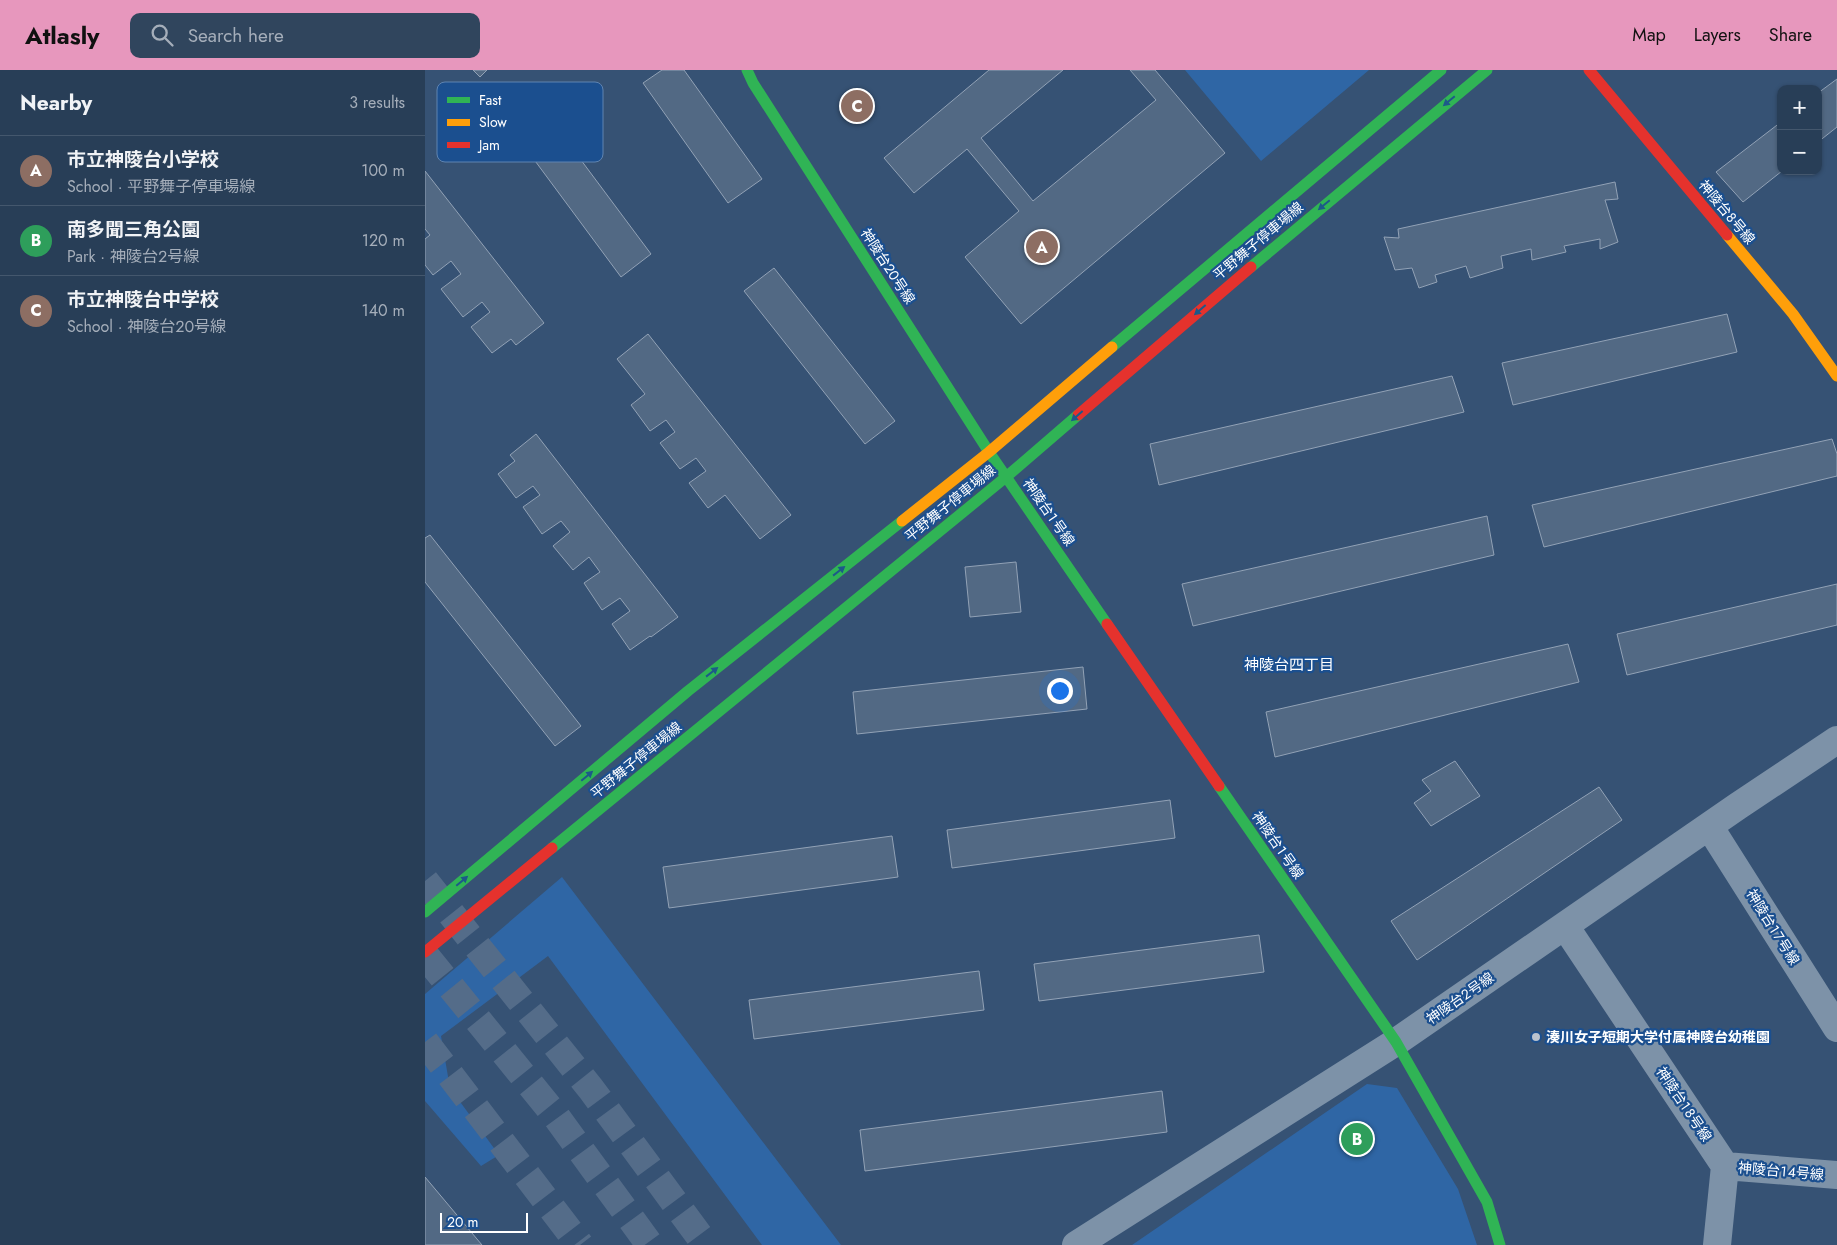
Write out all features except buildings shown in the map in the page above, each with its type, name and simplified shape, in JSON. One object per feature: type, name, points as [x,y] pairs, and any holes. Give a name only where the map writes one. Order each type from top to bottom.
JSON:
[{"type":"main road","name":"神陵台２０号線","points":[[747,70],[1006,477]]},
{"type":"main road","name":"平野舞子停車場線","points":[[425,912],[688,691],[989,452],[1230,246],[1441,70]]},
{"type":"main road","name":"平野舞子停車場線","points":[[425,952],[1006,477],[1252,266],[1487,70]]},
{"type":"main road","name":"神陵台８号線","points":[[1589,70],[1793,314],[1837,376]]},
{"type":"main road","name":"神陵台１号線","points":[[1006,477],[1396,1042],[1487,1202],[1501,1245]]},
{"type":"street","name":"神陵台２号線","points":[[1076,1245],[1396,1042],[1837,740]]},
{"type":"street","name":"神陵台１７号線","points":[[1709,826],[1837,1028]]},
{"type":"street","name":"神陵台１８号線","points":[[1565,926],[1725,1166]]},
{"type":"street","name":"神陵台１４号線","points":[[1725,1166],[1837,1176]]},
{"type":"street","points":[[1717,1245],[1725,1166]]},
{"type":"shaded area","points":[[1185,70],[1369,70],[1261,161]]},
{"type":"shaded area","points":[[562,877],[841,1245],[762,1245],[548,956],[441,1036],[450,1088],[499,1155],[481,1166],[425,1101],[425,994]]},
{"type":"shaded area","points":[[1367,1084],[1397,1088],[1458,1189],[1477,1245],[1132,1245]]},
{"type":"tunnel","points":[[425,881],[591,1089],[706,1245]]},
{"type":"tunnel","points":[[425,955],[555,1115],[650,1245]]},
{"type":"tunnel","points":[[425,1042],[580,1245]]},
{"type":"traffic: fast","points":[[747,70],[753,83],[989,452],[1107,624]]},
{"type":"traffic: fast","points":[[1112,347],[1441,70]]},
{"type":"traffic: fast","points":[[1251,267],[1487,70]]},
{"type":"traffic: fast","points":[[552,848],[1006,477],[1078,415]]},
{"type":"traffic: fast","points":[[425,912],[688,691],[902,521]]},
{"type":"traffic: fast","points":[[1219,786],[1396,1042],[1487,1202],[1500,1245]]},
{"type":"traffic: slow","points":[[1727,235],[1793,314],[1837,376]]},
{"type":"traffic: slow","points":[[902,521],[989,452],[1112,347]]},
{"type":"traffic: jam","points":[[1589,70],[1727,235]]},
{"type":"traffic: jam","points":[[1078,415],[1251,267]]},
{"type":"traffic: jam","points":[[1107,624],[1219,786]]},
{"type":"traffic: jam","points":[[425,952],[552,848]]},
{"type":"place","name":"市立神陵台中学校","points":[[857,106]]},
{"type":"place","name":"市立神陵台小学校","points":[[1042,247]]},
{"type":"place","name":"湊川女子短期大学付属神陵台幼稚園","points":[[1536,1037]]},
{"type":"place","name":"南多聞三角公園","points":[[1357,1139]]},
{"type":"district","name":"神陵台四丁目","points":[[1289,665]]}]
